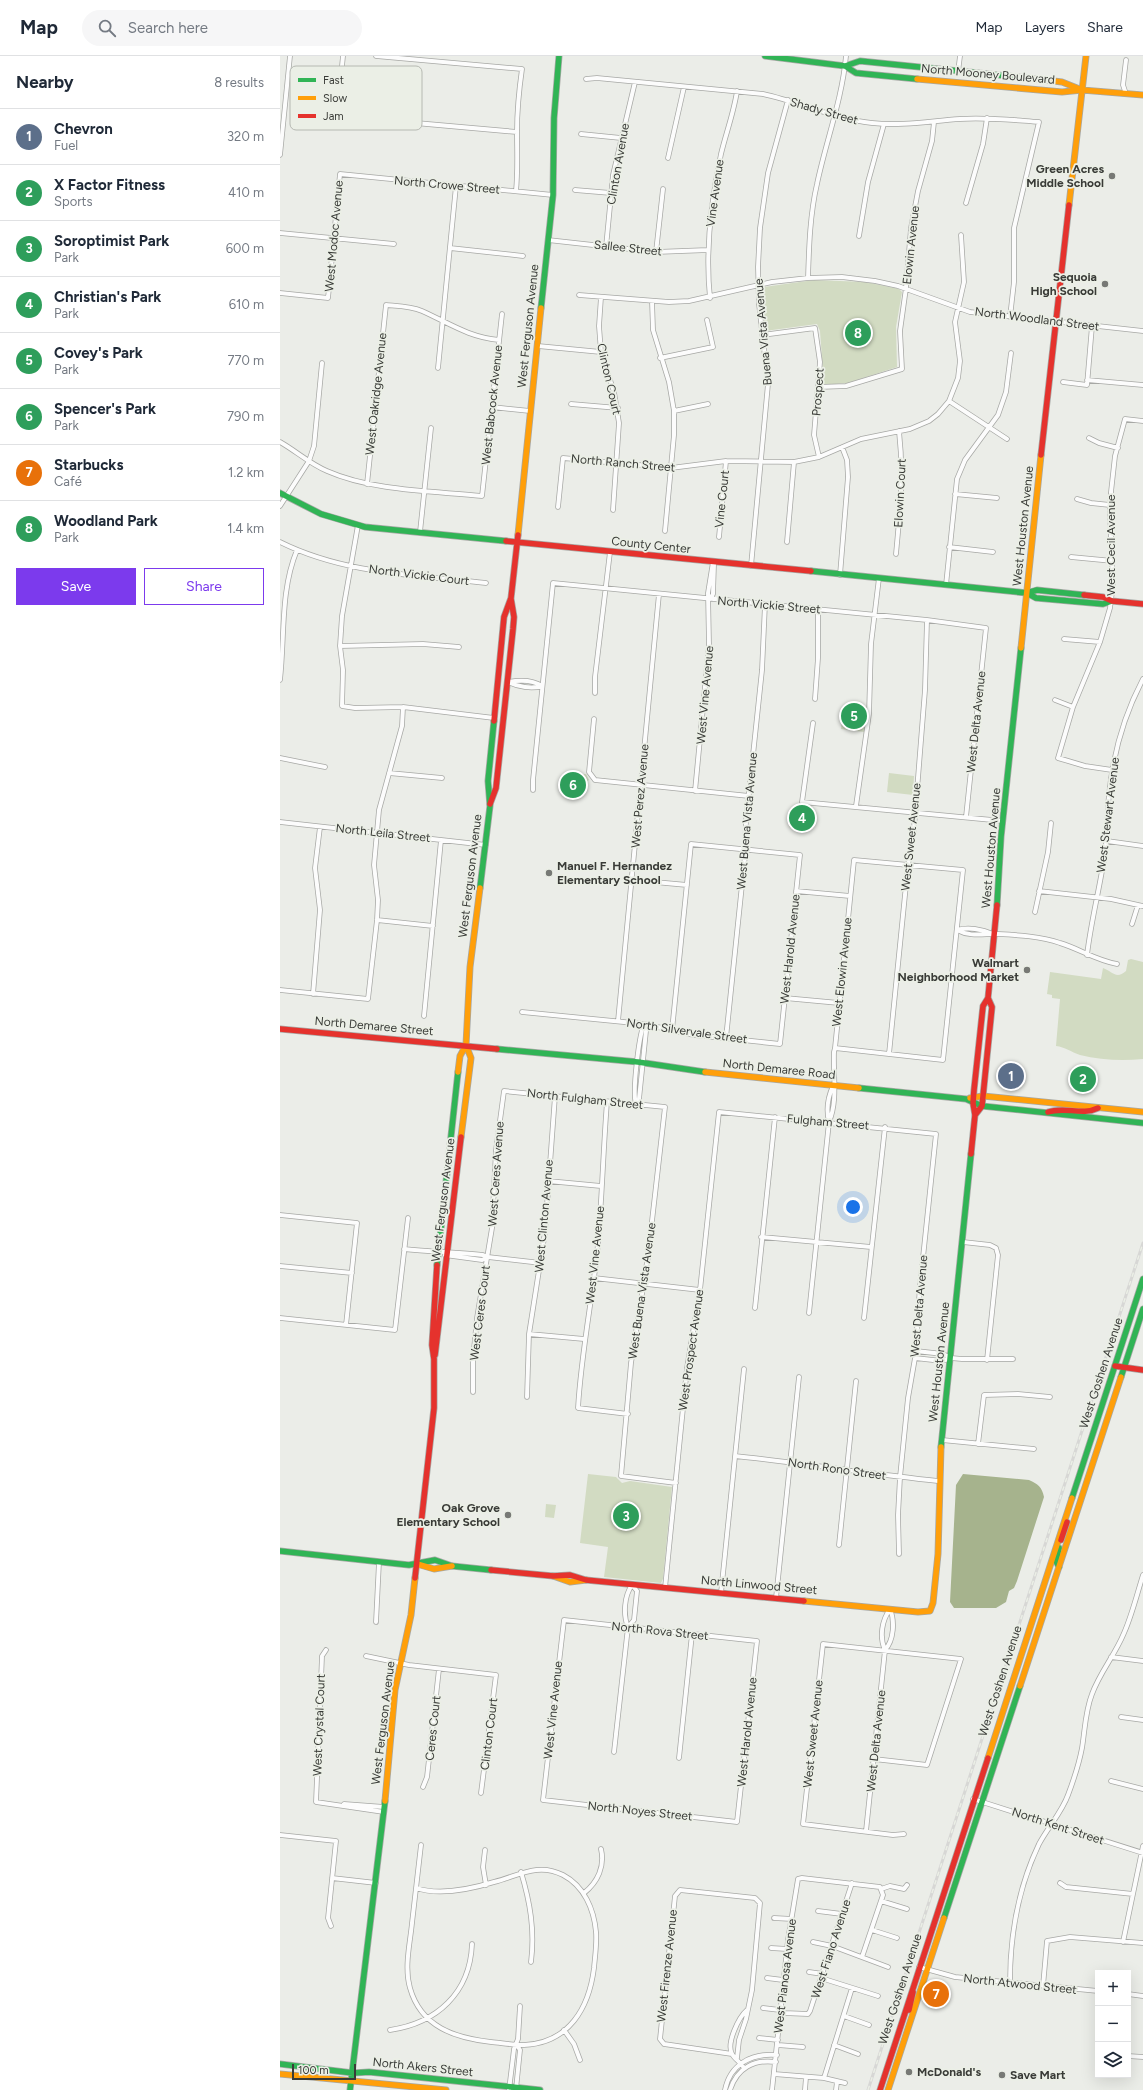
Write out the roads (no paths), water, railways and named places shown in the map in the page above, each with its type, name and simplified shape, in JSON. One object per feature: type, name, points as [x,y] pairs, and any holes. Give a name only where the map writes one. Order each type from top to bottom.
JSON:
[{"type":"street","points":[[280,155],[282,113],[290,56]]},
{"type":"street","points":[[342,66],[343,56]]},
{"type":"street","points":[[376,56],[522,69],[517,132],[519,165],[516,191]]},
{"type":"street","name":"West Ferguson Avenue","points":[[434,1359],[438,1345],[471,1058],[466,1045],[470,967],[490,806],[488,781],[504,617],[511,598],[553,195],[554,118],[559,56]]},
{"type":"street","name":"North Mooney Boulevard","points":[[765,56],[794,57],[845,66],[856,73],[1062,92],[1082,90],[1143,95]]},
{"type":"street","points":[[808,278],[810,230],[817,184],[836,117],[846,56]]},
{"type":"street","points":[[958,72],[960,56]]},
{"type":"street","name":"West Houston Avenue","points":[[930,1611],[933,1603],[938,1554],[938,1481],[975,1114],[973,1103],[983,1006],[988,998],[1003,821],[1055,321],[1086,56]]},
{"type":"street","points":[[1126,60],[1123,85],[1126,94]]},
{"type":"street","name":"North Mooney Boulevard","points":[[845,66],[860,61],[1062,82],[1082,90]]},
{"type":"street","name":"Shady Street","points":[[586,79],[763,94],[788,100],[836,117],[884,124],[987,118],[1039,122],[1014,228],[1014,282],[1010,317]]},
{"type":"street","name":"Clinton Avenue","points":[[606,247],[611,193],[621,138],[635,82]]},
{"type":"street","points":[[668,158],[684,87]]},
{"type":"street","name":"Vine Avenue","points":[[710,298],[708,250],[718,168],[737,91]]},
{"type":"street","name":"Buena Vista Avenue","points":[[751,566],[768,384],[758,284],[759,245],[763,202],[774,148],[788,100]]},
{"type":"street","points":[[966,203],[983,144],[987,118]]},
{"type":"street","name":"Elowin Avenue","points":[[819,387],[846,386],[902,369],[900,331],[914,210],[932,141],[934,122]]},
{"type":"street","points":[[422,124],[517,132]]},
{"type":"street","points":[[859,236],[868,182],[884,124]]},
{"type":"street","points":[[582,134],[621,138]]},
{"type":"street","name":"North Crowe Street","points":[[340,174],[553,195]]},
{"type":"street","name":"West Modoc Avenue","points":[[280,293],[328,298],[340,174]]},
{"type":"street","points":[[438,368],[456,186]]},
{"type":"street","points":[[656,252],[663,189]]},
{"type":"street","points":[[575,190],[611,193]]},
{"type":"street","points":[[280,233],[394,244]]},
{"type":"street","points":[[961,236],[964,282],[955,329],[960,369],[957,384],[949,401],[1007,439]]},
{"type":"street","name":"Sallee Street","points":[[548,240],[656,252],[708,250]]},
{"type":"street","points":[[450,248],[523,256]]},
{"type":"street","name":"North Woodland Street","points":[[579,295],[652,301],[690,301],[710,298],[758,284],[808,278],[865,279],[906,288],[970,312],[1143,331]]},
{"type":"street","name":"Clinton Court","points":[[601,297],[599,326],[602,352],[618,408],[619,440],[613,510]]},
{"type":"street","points":[[652,301],[653,330],[660,358],[669,382],[674,411],[671,468],[665,531]]},
{"type":"street","name":"West Oakridge Avenue","points":[[367,484],[386,304],[405,306],[422,311],[442,323]]},
{"type":"street","name":"West Babcock Avenue","points":[[424,490],[482,496],[502,314]]},
{"type":"street","points":[[660,358],[713,347],[707,320]]},
{"type":"street","points":[[442,323],[482,339],[499,340]]},
{"type":"street","points":[[1063,382],[1087,385],[1092,326]]},
{"type":"street","name":"Prospect","points":[[762,335],[815,328],[820,362],[814,435],[819,457]]},
{"type":"street","points":[[538,346],[602,352]]},
{"type":"street","points":[[946,585],[955,494],[962,466],[998,415],[1005,397],[1011,354]]},
{"type":"street","points":[[280,506],[283,495],[309,461],[314,446],[322,363]]},
{"type":"street","points":[[1087,380],[1143,385]]},
{"type":"street","name":"North Ranch Street","points":[[558,507],[563,458],[671,468],[726,461],[794,462],[819,457],[871,436],[919,426],[938,414],[949,401]]},
{"type":"street","points":[[571,404],[618,408]]},
{"type":"street","points":[[674,411],[708,404]]},
{"type":"street","points":[[492,407],[530,411]]},
{"type":"street","name":"West Cecil Avenue","points":[[1112,770],[1085,766],[1058,758],[1073,707],[1100,642],[1112,601],[1113,561],[1110,505],[1118,448],[1125,419],[1143,421]]},
{"type":"street","points":[[420,532],[431,428]]},
{"type":"street","name":"Elowin Court","points":[[896,554],[903,472],[899,431]]},
{"type":"street","points":[[1089,438],[1098,443],[1118,448]]},
{"type":"street","points":[[280,442],[325,470],[367,484],[424,490]]},
{"type":"street","points":[[840,574],[848,477],[847,460],[842,447]]},
{"type":"street","name":"Vine Court","points":[[718,537],[726,461]]},
{"type":"street","points":[[787,542],[794,462]]},
{"type":"street","points":[[955,494],[997,498]]},
{"type":"street","name":"County Center","points":[[283,495],[334,520],[358,525],[517,543],[1027,593],[1037,590],[1103,597],[1112,601],[1143,604]]},
{"type":"street","points":[[1077,499],[1091,503],[1110,505]]},
{"type":"street","points":[[358,525],[342,616],[340,646],[343,670],[342,706],[355,708],[403,707],[494,718]]},
{"type":"street","points":[[280,542],[297,550],[351,567]]},
{"type":"street","points":[[949,547],[993,552]]},
{"type":"street","points":[[280,680],[285,584],[289,565],[297,550]]},
{"type":"street","points":[[596,693],[595,677],[610,552]]},
{"type":"street","points":[[1071,557],[1113,561]]},
{"type":"street","name":"West Vine Avenue","points":[[695,791],[708,659],[710,599],[713,594],[715,571],[713,562]]},
{"type":"street","name":"North Vickie Court","points":[[351,567],[486,584]]},
{"type":"street","points":[[856,806],[868,720],[872,644],[879,578]]},
{"type":"street","name":"North Vickie Street","points":[[542,686],[553,583],[927,620],[986,628]]},
{"type":"street","name":"West Perez Avenue","points":[[618,1021],[633,880],[640,784],[659,594]]},
{"type":"street","name":"West Ferguson Avenue","points":[[490,806],[496,788],[508,682],[514,617],[511,598]]},
{"type":"street","name":"West Buena Vista Avenue","points":[[726,1038],[745,850],[746,821],[762,670],[765,604]]},
{"type":"street","points":[[815,699],[818,658],[818,609]]},
{"type":"street","name":"West Sweet Avenue","points":[[889,1054],[908,865],[916,812],[924,699],[927,620]]},
{"type":"street","name":"West Delta Avenue","points":[[966,817],[986,628]]},
{"type":"street","points":[[1064,639],[1100,642]]},
{"type":"street","points":[[340,646],[423,644],[459,648]]},
{"type":"street","name":"West Stewart Avenue","points":[[1087,955],[1107,840],[1112,770],[1123,726],[1143,679]]},
{"type":"street","points":[[508,682],[536,688],[542,686],[533,790]]},
{"type":"street","points":[[1055,700],[1073,707]]},
{"type":"street","points":[[280,990],[368,999],[378,900],[374,865],[376,832],[379,810],[402,726],[403,707]]},
{"type":"street","points":[[594,719],[589,772],[591,777],[597,781],[640,784],[749,796]]},
{"type":"street","points":[[813,724],[802,802],[1003,821]]},
{"type":"street","points":[[280,758],[325,767]]},
{"type":"street","points":[[389,773],[442,778]]},
{"type":"street","name":"North Leila Street","points":[[280,822],[486,845]]},
{"type":"street","points":[[1035,912],[1048,852],[1051,823]]},
{"type":"street","points":[[312,994],[319,932],[320,910],[315,868],[320,827]]},
{"type":"street","points":[[424,1016],[441,840]]},
{"type":"street","points":[[1107,840],[1143,846]]},
{"type":"street","points":[[672,1030],[691,844],[745,850]]},
{"type":"street","name":"West Harold Avenue","points":[[745,850],[800,855],[780,1044]]},
{"type":"street","name":"West Elowin Avenue","points":[[809,1312],[829,1122],[833,1108],[834,1048],[854,860],[908,865]]},
{"type":"street","points":[[834,1048],[943,1060],[963,870],[908,865]]},
{"type":"street","points":[[633,880],[687,885]]},
{"type":"street","points":[[796,891],[850,896]]},
{"type":"street","points":[[1039,892],[1096,897],[1143,906]]},
{"type":"street","points":[[1132,924],[1138,905]]},
{"type":"street","points":[[377,920],[433,926]]},
{"type":"street","points":[[957,930],[963,934],[985,936],[994,934],[1049,940],[1069,946],[1087,955],[1117,964]]},
{"type":"street","points":[[786,998],[839,1004]]},
{"type":"street","name":"West Houston Avenue","points":[[982,1106],[992,1007],[988,998]]},
{"type":"street","name":"North Silvervale Street","points":[[522,1012],[644,1024],[689,1034],[780,1044]]},
{"type":"street","points":[[636,1104],[639,1099],[640,1062],[646,1032],[644,1024]]},
{"type":"street","name":"North Demaree Street","points":[[280,1029],[466,1045]]},
{"type":"street","name":"West Ferguson Avenue","points":[[350,2090],[376,1883],[393,1710],[400,1664],[411,1616],[432,1430],[434,1359],[432,1324],[438,1252],[460,1056],[466,1045]]},
{"type":"street","name":"North Demaree Road","points":[[466,1045],[640,1062],[700,1072],[966,1099],[982,1106],[1143,1123]]},
{"type":"street","name":"North Fulgham Street","points":[[504,1091],[665,1107]]},
{"type":"street","name":"West Ceres Avenue","points":[[488,1258],[492,1228],[496,1150],[504,1091]]},
{"type":"street","name":"West Clinton Avenue","points":[[527,1397],[529,1334],[541,1263],[555,1096]]},
{"type":"street","points":[[966,1099],[983,1096],[1143,1112]]},
{"type":"street","name":"West Vine Avenue","points":[[607,1102],[600,1217],[594,1278],[584,1340],[578,1408],[628,1414]]},
{"type":"street","points":[[975,1114],[982,1106]]},
{"type":"street","name":"West Buena Vista Avenue","points":[[665,1107],[644,1284],[631,1363],[628,1414],[621,1476],[676,1483]]},
{"type":"street","points":[[1048,1112],[1058,1108],[1092,1112],[1098,1108]]},
{"type":"street","name":"Fulgham Street","points":[[719,1112],[885,1127],[936,1134]]},
{"type":"street","name":"West Prospect Avenue","points":[[665,1588],[687,1368],[700,1290],[719,1112]]},
{"type":"street","points":[[755,1308],[761,1236],[775,1117]]},
{"type":"street","points":[[864,1318],[885,1127]]},
{"type":"street","name":"West Delta Avenue","points":[[899,1554],[898,1515],[900,1477],[908,1398],[916,1351],[920,1286],[936,1134]]},
{"type":"street","points":[[548,1181],[601,1186]]},
{"type":"street","points":[[280,1215],[357,1223],[346,1325]]},
{"type":"street","points":[[280,1318],[395,1330],[408,1218]]},
{"type":"street","points":[[761,1236],[871,1246]]},
{"type":"street","points":[[963,1242],[990,1245],[996,1248],[998,1255],[987,1360]]},
{"type":"street","points":[[404,1249],[438,1252],[482,1260],[488,1258],[541,1263]]},
{"type":"street","name":"West Ceres Court","points":[[473,1392],[477,1318],[488,1258]]},
{"type":"street","points":[[280,1266],[352,1273]]},
{"type":"street","points":[[594,1278],[700,1290]]},
{"type":"street","name":"West Goshen Avenue","points":[[880,2090],[973,1799],[1143,1279]]},
{"type":"street","name":"West Goshen Avenue","points":[[888,2090],[1143,1309]]},
{"type":"street","points":[[529,1334],[584,1340]]},
{"type":"street","points":[[916,1351],[943,1354],[951,1358]]},
{"type":"street","points":[[915,1358],[942,1361],[951,1358],[987,1360],[1013,1358]]},
{"type":"street","points":[[1115,1366],[1143,1370]]},
{"type":"street","points":[[721,1593],[744,1369]]},
{"type":"street","points":[[776,1598],[799,1377]]},
{"type":"street","points":[[839,1545],[856,1381]]},
{"type":"street","points":[[978,1444],[984,1395],[1018,1394],[1050,1397]]},
{"type":"street","points":[[942,1440],[1034,1449]]},
{"type":"street","name":"North Rono Street","points":[[735,1456],[938,1481]]},
{"type":"street","points":[[1059,1567],[1056,1561],[1057,1553],[1068,1519],[1066,1514]]},
{"type":"street","name":"North Linwood Street","points":[[280,1551],[409,1565],[417,1564],[425,1568],[447,1568],[452,1566],[553,1576],[561,1574],[574,1575],[581,1576],[586,1580],[632,1585],[918,1612],[930,1611]]},
{"type":"street","points":[[376,1622],[379,1562]]},
{"type":"street","points":[[1010,1982],[1010,1947],[1014,1918],[1023,1884],[1040,1844],[1068,1797],[1076,1774],[1082,1748],[1084,1721],[1091,1696],[1099,1676],[1124,1633],[1143,1575]]},
{"type":"street","points":[[614,1752],[628,1627],[625,1619],[626,1605],[628,1591],[632,1585],[637,1592],[634,1620],[628,1627]]},
{"type":"street","points":[[626,1605],[635,1606]]},
{"type":"street","name":"West Delta Avenue","points":[[866,1831],[885,1650],[881,1642],[884,1616],[890,1609],[893,1616],[891,1643],[885,1650]]},
{"type":"street","name":"West Vine Avenue","points":[[544,1800],[564,1620]]},
{"type":"street","name":"North Rova Street","points":[[564,1620],[757,1641]]},
{"type":"street","points":[[883,1630],[891,1631]]},
{"type":"street","points":[[678,1758],[692,1634]]},
{"type":"street","name":"West Harold Avenue","points":[[737,1822],[757,1641]]},
{"type":"street","name":"West Sweet Avenue","points":[[866,1831],[803,1824],[823,1644],[885,1650]]},
{"type":"street","name":"West Crystal Court","points":[[326,1650],[322,1656],[316,1802],[342,1804],[350,1808],[384,1809]]},
{"type":"street","points":[[874,1759],[927,1765],[961,1659],[885,1650]]},
{"type":"street","points":[[366,1656],[400,1664],[439,1669]]},
{"type":"street","points":[[1111,1657],[1143,1660]]},
{"type":"street","name":"Clinton Court","points":[[439,1669],[496,1675],[481,1793]]},
{"type":"street","name":"Ceres Court","points":[[423,1787],[427,1777],[439,1669]]},
{"type":"street","points":[[1121,1718],[1143,1720]]},
{"type":"street","points":[[1111,1781],[1143,1789]]},
{"type":"street","name":"North Kent Street","points":[[973,1799],[1142,1853]]},
{"type":"street","name":"North Noyes Street","points":[[544,1800],[737,1822]]},
{"type":"street","points":[[866,1831],[893,1835],[904,1834]]},
{"type":"street","points":[[280,1835],[336,1841],[328,1918],[331,1926]]},
{"type":"street","points":[[416,1888],[446,1890],[486,1884],[521,1872],[537,1869],[555,1871],[573,1882],[584,1893],[591,1909],[597,1937],[592,1984],[585,2005],[574,2021],[564,2030],[542,2042],[517,2045],[459,2037],[442,2030],[428,2019],[413,1997],[407,1970],[416,1888],[421,1844]]},
{"type":"street","points":[[1123,1942],[1143,1846]]},
{"type":"street","points":[[584,1893],[598,1876],[602,1863],[601,1849]]},
{"type":"street","points":[[485,1850],[483,1867],[486,1884]]},
{"type":"street","points":[[521,1872],[531,1914],[533,1943],[531,1962]]},
{"type":"street","points":[[332,1878],[376,1883]]},
{"type":"street","name":"West Pianosa Avenue","points":[[772,2090],[778,2045],[783,1980],[798,1879],[852,1883]]},
{"type":"street","points":[[852,1883],[875,1886],[882,1891]]},
{"type":"street","name":"West Fiano Avenue","points":[[780,2010],[784,2013],[808,2014],[852,1883]]},
{"type":"street","points":[[1060,1883],[1066,1887],[1133,1894]]},
{"type":"street","points":[[882,1891],[890,1886],[904,1888],[907,1885]]},
{"type":"street","name":"West Firenze Avenue","points":[[732,2054],[664,2044],[661,2042],[660,2035],[674,1904],[677,1891],[683,1890],[739,1896],[759,1900],[760,1907],[752,1990],[747,2010]]},
{"type":"street","points":[[862,1957],[882,1901],[882,1891]]},
{"type":"street","points":[[882,1901],[908,1909]]},
{"type":"street","points":[[818,1911],[842,1914]]},
{"type":"street","points":[[774,1918],[792,1919]]},
{"type":"street","points":[[872,1930],[897,1938]]},
{"type":"street","points":[[1043,1986],[1047,1941],[1066,1937],[1143,1943]]},
{"type":"street","points":[[813,1942],[832,1946],[862,1957],[865,1960],[888,1967]]},
{"type":"street","points":[[390,2030],[413,2025],[428,2019],[442,2009],[460,1986],[468,1968],[472,1944]]},
{"type":"street","points":[[771,1948],[787,1949]]},
{"type":"street","name":"North Atwood Street","points":[[919,1967],[955,1977],[1095,1991]]},
{"type":"street","points":[[809,1972],[878,1996]]},
{"type":"street","points":[[767,1978],[783,1980]]},
{"type":"street","points":[[824,2078],[852,1988]]},
{"type":"street","points":[[904,2043],[901,2038],[914,1994],[912,1988]]},
{"type":"street","points":[[1131,1994],[1143,1996]]},
{"type":"street","points":[[510,2088],[514,2049],[517,2045],[520,2006]]},
{"type":"street","points":[[763,2008],[780,2010]]},
{"type":"street","points":[[744,2068],[732,2054],[732,2042],[735,2028],[740,2016],[747,2010]]},
{"type":"street","points":[[737,2058],[738,2044],[746,2019],[747,2010]]},
{"type":"street","points":[[844,2016],[869,2025]]},
{"type":"street","points":[[564,2030],[574,2044],[580,2060]]},
{"type":"street","points":[[759,2038],[778,2040]]},
{"type":"street","points":[[516,2089],[520,2050],[517,2045]]},
{"type":"street","points":[[778,2045],[803,2048]]},
{"type":"street","points":[[834,2045],[858,2054]]},
{"type":"street","points":[[725,2090],[730,2076],[741,2063],[756,2056],[777,2055]]},
{"type":"street","points":[[1131,2056],[1143,2058]]},
{"type":"street","points":[[730,2090],[736,2077],[744,2068],[760,2061],[776,2062]]},
{"type":"street","name":"North Akers Street","points":[[280,2064],[353,2073],[369,2072],[516,2089],[540,2090]]},
{"type":"street","name":"North Akers Street","points":[[280,2074],[446,2090]]},
{"type":"street","points":[[774,2074],[824,2078],[846,2083]]},
{"type":"street","points":[[804,2090],[806,2077]]},
{"type":"street","points":[[836,2090],[837,2082]]},
{"type":"railway","points":[[868,2090],[1143,1243]]},
{"type":"place","name":"Green Acres Middle School","points":[[1112,176]]},
{"type":"place","name":"Sequoia High School","points":[[1105,284]]},
{"type":"place","name":"Woodland Park","points":[[858,333]]},
{"type":"place","name":"Covey's Park","points":[[854,716]]},
{"type":"place","name":"Spencer's Park","points":[[573,785]]},
{"type":"place","name":"Christian's Park","points":[[802,818]]},
{"type":"place","name":"Manuel F. Hernandez Elementary School","points":[[549,873]]},
{"type":"place","name":"Walmart Neighborhood Market","points":[[1027,970]]},
{"type":"place","name":"Chevron","points":[[1011,1076]]},
{"type":"place","name":"X Factor Fitness","points":[[1083,1079]]},
{"type":"place","name":"Oak Grove Elementary School","points":[[508,1515]]},
{"type":"place","name":"Soroptimist Park","points":[[626,1516]]},
{"type":"place","name":"Starbucks","points":[[936,1994]]},
{"type":"place","name":"McDonald's","points":[[909,2072]]},
{"type":"place","name":"Save Mart","points":[[1002,2075]]}]
